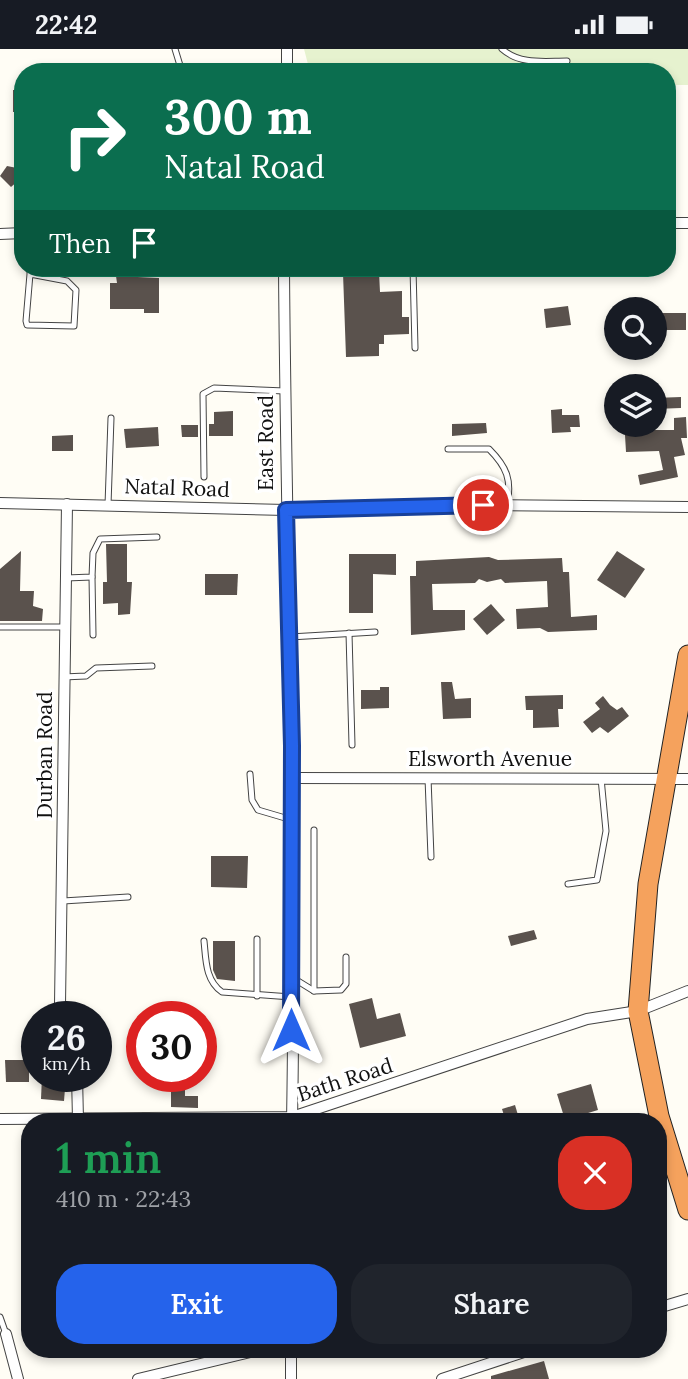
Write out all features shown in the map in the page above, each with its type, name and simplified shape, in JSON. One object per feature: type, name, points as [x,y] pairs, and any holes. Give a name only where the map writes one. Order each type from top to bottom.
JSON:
[{"type":"highway","points":[[658,1113],[638,1011],[648,884],[688,655]]},
{"type":"highway","points":[[667,1143],[688,1210]]},
{"type":"street","name":"East Road","points":[[284,277],[292,778],[292,1113]]},
{"type":"street","name":"Natal Road","points":[[0,503],[286,510],[507,505],[688,507]]},
{"type":"street","name":"Durban Road","points":[[60,1001],[67,504]]},
{"type":"street","name":"Elsworth Avenue","points":[[292,778],[688,779]]},
{"type":"street","name":"Bath Road","points":[[310,1113],[587,1019],[638,1011],[688,991]]},
{"type":"street","points":[[77,1092],[78,1113]]},
{"type":"street","name":"Bath Road","points":[[0,1119],[21,1119]]},
{"type":"street","points":[[667,1305],[688,1299]]},
{"type":"street","points":[[6,1334],[18,1379]]},
{"type":"street","points":[[138,1379],[226,1358]]},
{"type":"street","points":[[291,1358],[291,1379]]},
{"type":"street","points":[[442,1379],[506,1358]]},
{"type":"lane","points":[[502,49],[509,56],[525,61],[567,61]]},
{"type":"lane","points":[[30,277],[27,325],[74,326],[76,290],[67,281],[52,277]]},
{"type":"lane","points":[[413,277],[415,348]]},
{"type":"lane","points":[[204,477],[204,394],[214,388],[285,391]]},
{"type":"lane","points":[[108,505],[111,418]]},
{"type":"lane","points":[[448,449],[489,449],[501,460],[510,479],[507,505]]},
{"type":"lane","points":[[93,635],[93,553],[100,539],[157,537]]},
{"type":"lane","points":[[66,577],[92,577]]},
{"type":"lane","points":[[0,627],[64,627]]},
{"type":"lane","points":[[290,638],[375,632]]},
{"type":"lane","points":[[349,633],[352,745]]},
{"type":"lane","points":[[63,677],[86,676],[96,668],[152,666]]},
{"type":"lane","points":[[250,774],[252,800],[258,810],[292,820]]},
{"type":"lane","points":[[428,778],[431,857]]},
{"type":"lane","points":[[568,884],[597,880],[606,831],[601,778]]},
{"type":"lane","points":[[314,830],[314,991]]},
{"type":"lane","points":[[63,901],[128,897]]},
{"type":"lane","points":[[257,939],[257,996]]},
{"type":"lane","points":[[204,941],[208,972],[215,987],[230,994],[291,997]]},
{"type":"lane","points":[[291,977],[314,991],[341,990],[346,984],[346,957]]},
{"type":"lane","points":[[291,977],[292,1113]]},
{"type":"lane","points":[[0,1317],[6,1334]]},
{"type":"green space","points":[[304,49],[688,49],[688,85],[676,85],[676,63],[308,63]]},
{"type":"building","points":[[7,166],[14,167],[14,184],[11,187],[0,176]]},
{"type":"building","points":[[116,277],[159,278],[159,313],[144,313],[144,309],[110,309],[110,283],[117,283]]},
{"type":"building","points":[[343,277],[379,277],[380,292],[402,291],[402,317],[409,317],[409,334],[384,335],[384,344],[379,344],[379,356],[346,357]]},
{"type":"building","points":[[568,306],[571,325],[546,328],[544,309]]},
{"type":"building","points":[[667,313],[686,313],[686,330],[667,330]]},
{"type":"building","points":[[681,397],[681,408],[667,409],[667,398]]},
{"type":"building","points":[[562,409],[562,415],[579,415],[580,427],[570,427],[571,432],[552,433],[551,410]]},
{"type":"building","points":[[233,411],[233,436],[209,436],[209,424],[214,424],[214,412]]},
{"type":"building","points":[[686,417],[687,438],[681,438],[685,455],[674,457],[678,477],[640,485],[638,475],[663,470],[659,451],[626,452],[625,437],[667,437],[667,430],[674,430],[674,418]]},
{"type":"building","points":[[486,423],[487,433],[452,436],[452,424]]},
{"type":"building","points":[[181,425],[198,425],[198,437],[182,437]]},
{"type":"building","points":[[158,427],[159,446],[126,448],[124,429]]},
{"type":"building","points":[[73,435],[73,451],[52,451],[52,436]]},
{"type":"building","points":[[106,544],[127,544],[127,582],[132,582],[130,614],[118,615],[118,603],[103,604],[103,582],[107,582]]},
{"type":"building","points":[[21,551],[20,591],[34,591],[33,606],[43,609],[42,621],[0,621],[0,569]]},
{"type":"building","points":[[617,551],[645,569],[625,598],[597,580]]},
{"type":"building","points":[[349,554],[396,554],[396,575],[373,574],[373,613],[349,613]]},
{"type":"building","points":[[489,557],[498,560],[562,558],[563,572],[569,572],[571,617],[597,615],[597,630],[548,632],[540,628],[517,629],[516,609],[548,607],[547,581],[505,583],[501,579],[487,582],[479,579],[475,583],[432,584],[433,610],[465,610],[465,630],[411,635],[410,576],[416,576],[416,561]]},
{"type":"building","points":[[205,574],[238,574],[237,595],[205,595]]},
{"type":"building","points":[[491,604],[505,620],[487,635],[473,619]]},
{"type":"building","points":[[441,682],[452,682],[455,699],[471,698],[471,718],[443,719]]},
{"type":"building","points":[[380,687],[389,687],[389,708],[361,709],[361,690],[380,690]]},
{"type":"building","points":[[563,695],[563,709],[558,709],[559,727],[533,728],[533,710],[526,710],[525,696]]},
{"type":"building","points":[[603,696],[617,710],[622,707],[629,716],[608,733],[600,727],[592,733],[583,722],[600,709],[595,703]]},
{"type":"building","points":[[211,856],[248,856],[247,888],[211,887]]},
{"type":"building","points":[[534,930],[537,939],[511,946],[508,936]]},
{"type":"building","points":[[213,941],[235,941],[235,981],[217,979],[213,970]]},
{"type":"building","points":[[372,998],[377,1019],[400,1013],[406,1036],[360,1048],[349,1004]]},
{"type":"building","points":[[5,1060],[21,1060],[21,1082],[6,1082]]},
{"type":"building","points":[[591,1084],[598,1110],[588,1113],[563,1113],[557,1094]]},
{"type":"building","points":[[41,1092],[65,1092],[64,1101],[41,1099]]},
{"type":"building","points":[[171,1092],[198,1096],[198,1108],[171,1107]]},
{"type":"building","points":[[515,1105],[517,1113],[503,1113],[502,1109]]},
{"type":"building","points":[[544,1361],[549,1379],[491,1379],[491,1376]]},
{"type":"route","points":[[291,1030],[292,746],[286,510],[483,505]]}]
